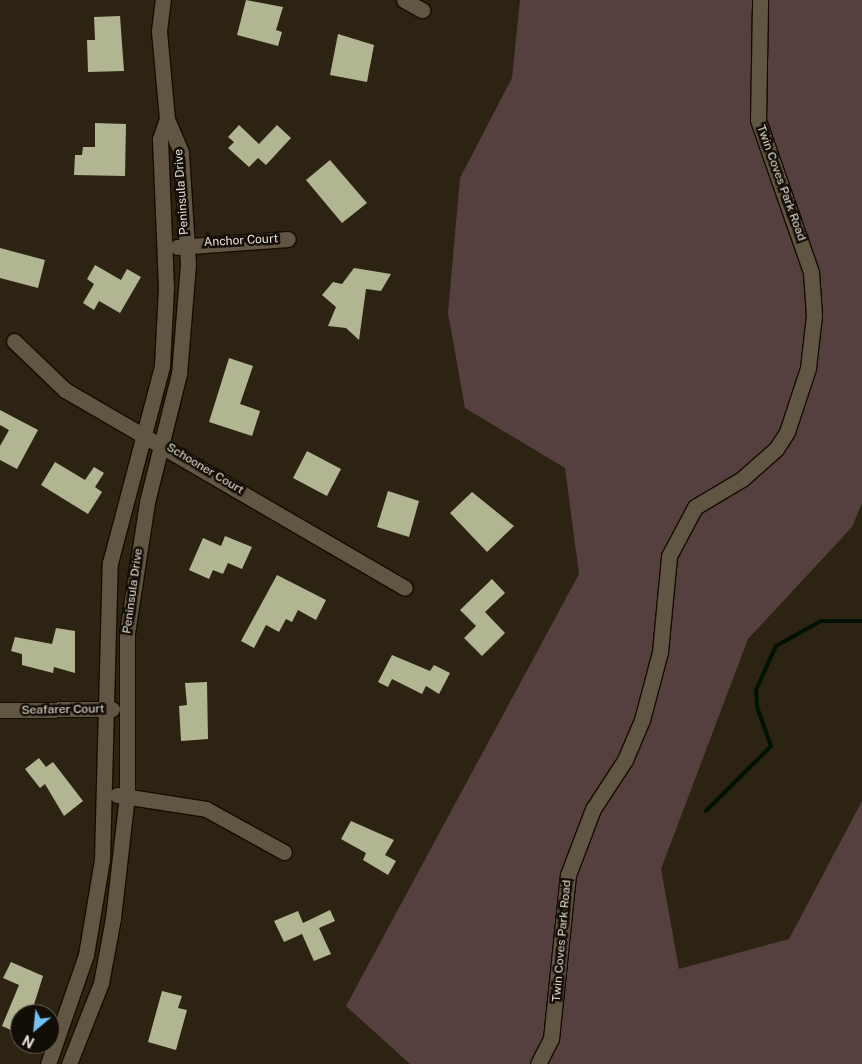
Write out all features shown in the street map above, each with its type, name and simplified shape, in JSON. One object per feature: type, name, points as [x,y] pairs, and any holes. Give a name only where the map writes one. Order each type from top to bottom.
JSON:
[{"type":"street","name":"Peninsula Drive","points":[[69,1064],[101,984],[127,796],[127,633],[133,582],[147,502],[164,445],[179,374],[186,244],[181,152],[166,119],[159,31],[162,0]]},
{"type":"street","points":[[404,0],[422,10]]},
{"type":"street","name":"Twin Coves Park Road","points":[[538,1064],[551,1039],[568,875],[589,818],[642,720],[660,652],[669,556],[695,507],[742,479],[776,449],[787,432],[808,368],[814,315],[810,272],[758,120],[760,0]]},
{"type":"street","name":"Peninsula Drive","points":[[48,1064],[86,955],[102,859],[106,794],[104,709],[110,563],[162,366],[166,250],[160,139],[166,119]]},
{"type":"street","name":"Anchor Court","points":[[166,250],[186,244],[288,239]]},
{"type":"street","name":"Schooner Court","points":[[14,341],[48,378],[405,588]]},
{"type":"street","name":"Seafarer Court","points":[[0,710],[126,709]]},
{"type":"street","points":[[106,794],[206,809],[284,852]]},
{"type":"shaded area","points":[[520,0],[862,0],[862,503],[852,527],[748,639],[661,869],[679,969],[789,939],[862,801],[862,1064],[410,1064],[346,1006],[579,574],[565,468],[465,408],[448,313],[460,178],[512,78]]},
{"type":"building","points":[[246,0],[283,7],[276,30],[282,32],[278,46],[237,35]]},
{"type":"building","points":[[120,16],[124,71],[88,72],[87,40],[95,40],[94,17]]},
{"type":"building","points":[[338,34],[374,45],[367,82],[330,75]]},
{"type":"building","points":[[95,123],[126,124],[125,176],[74,175],[75,155],[82,155],[83,147],[95,147]]},
{"type":"building","points":[[239,125],[259,144],[277,125],[291,138],[266,165],[258,158],[249,167],[228,148],[234,142],[228,137]]},
{"type":"building","points":[[330,160],[367,203],[342,223],[306,180]]},
{"type":"building","points":[[0,248],[45,260],[38,288],[0,278]]},
{"type":"building","points":[[95,265],[121,280],[127,269],[141,277],[120,313],[99,301],[94,310],[83,303],[94,284],[87,279]]},
{"type":"building","points":[[354,268],[391,274],[381,291],[366,289],[359,340],[346,328],[328,326],[336,307],[322,295],[333,282],[342,284]]},
{"type":"building","points":[[229,358],[253,366],[240,404],[260,411],[252,436],[209,422]]},
{"type":"building","points":[[0,410],[38,430],[17,469],[0,460],[0,446],[9,430],[0,425]]},
{"type":"building","points":[[307,451],[341,469],[327,496],[293,478]]},
{"type":"building","points":[[55,462],[85,480],[94,467],[104,473],[95,487],[102,492],[88,514],[41,485]]},
{"type":"building","points":[[388,491],[419,501],[409,537],[377,527]]},
{"type":"building","points":[[472,492],[514,526],[487,552],[450,513]]},
{"type":"building","points":[[225,536],[252,547],[242,569],[228,563],[223,574],[213,570],[209,579],[189,570],[203,538],[221,546]]},
{"type":"building","points":[[277,575],[326,600],[316,620],[298,610],[292,622],[286,619],[279,632],[266,625],[254,648],[241,641]]},
{"type":"building","points":[[492,579],[505,593],[485,612],[505,633],[482,656],[464,638],[476,626],[460,610]]},
{"type":"building","points":[[56,628],[75,631],[75,673],[54,667],[53,673],[22,665],[22,654],[11,651],[15,637],[52,644]]},
{"type":"building","points":[[392,655],[430,671],[434,665],[450,673],[439,694],[426,686],[422,694],[392,679],[388,687],[378,682]]},
{"type":"building","points":[[207,682],[208,739],[181,741],[179,706],[187,705],[185,683]]},
{"type":"building","points":[[39,758],[46,767],[53,762],[83,801],[64,816],[45,784],[40,788],[25,769]]},
{"type":"building","points":[[351,821],[394,840],[385,855],[396,861],[388,875],[363,860],[366,853],[341,839]]},
{"type":"building","points":[[330,910],[335,921],[319,928],[331,954],[314,961],[302,934],[284,942],[274,921],[298,911],[303,923]]},
{"type":"building","points":[[11,962],[43,976],[34,1004],[11,1004],[19,985],[3,978]]},
{"type":"building","points":[[162,991],[182,996],[178,1008],[187,1010],[176,1050],[148,1042]]},
{"type":"building","points":[[10,1007],[10,1030],[2,1026]]},
{"type":"waterway","points":[[706,811],[771,746],[757,707],[756,690],[776,646],[821,621],[862,621]]}]
